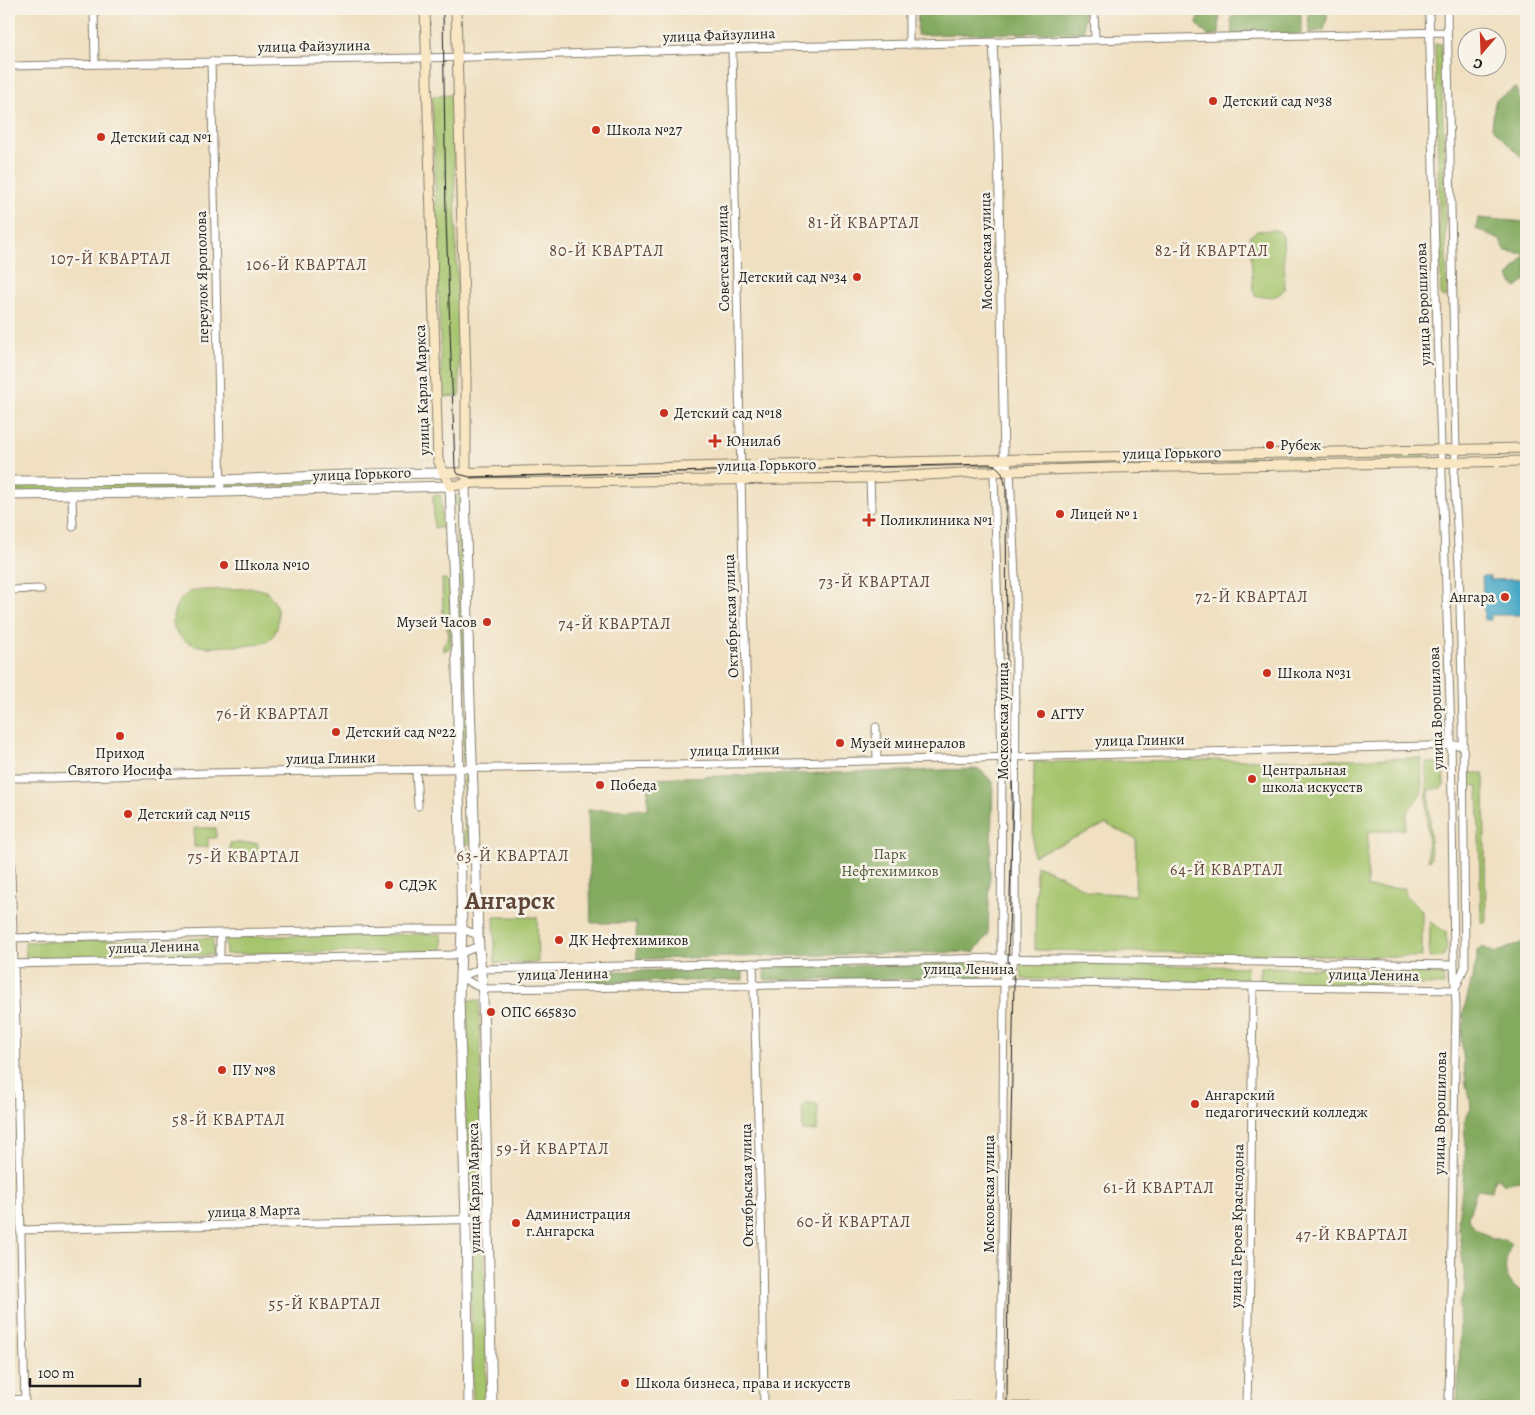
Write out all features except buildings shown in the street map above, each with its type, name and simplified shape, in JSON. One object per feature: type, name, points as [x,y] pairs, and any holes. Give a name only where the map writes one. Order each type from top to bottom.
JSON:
[{"type":"main road","name":"улица Карла Маркса","points":[[425,9],[438,460],[450,486]]},
{"type":"main road","name":"улица Карла Маркса","points":[[456,9],[466,378],[465,484]]},
{"type":"main road","name":"улица Горького","points":[[443,474],[1004,459],[1526,448]]},
{"type":"main road","name":"улица Горького","points":[[450,486],[465,484],[870,478],[1010,471],[1526,461]]},
{"type":"street","points":[[94,9],[96,64]]},
{"type":"street","points":[[909,45],[910,9]]},
{"type":"street","points":[[1094,9],[1095,40]]},
{"type":"street","name":"улица Ворошилова","points":[[1429,9],[1450,745],[1454,990],[1456,1008],[1449,1402],[1446,1406]]},
{"type":"street","name":"улица Ворошилова","points":[[1447,9],[1456,450],[1454,474],[1459,565],[1463,745],[1465,966],[1454,990]]},
{"type":"street","name":"улица Файзулина","points":[[9,66],[457,57],[1447,32]]},
{"type":"street","name":"Московская улица","points":[[993,43],[998,144],[1004,459],[1010,471],[1016,597],[1015,958],[1004,982]]},
{"type":"street","name":"Советская улица","points":[[732,49],[741,467]]},
{"type":"street","name":"переулок Ярополова","points":[[211,62],[221,492]]},
{"type":"street","points":[[995,472],[1004,459]]},
{"type":"street","name":"Октябрьская улица","points":[[741,467],[749,764]]},
{"type":"street","name":"Московская улица","points":[[995,472],[1002,756],[1000,958],[1004,982],[999,1406]]},
{"type":"street","points":[[373,474],[373,487]]},
{"type":"street","name":"улица Горького","points":[[9,481],[220,480],[373,474],[443,474]]},
{"type":"street","points":[[870,478],[871,509]]},
{"type":"street","name":"улица Карла Маркса","points":[[465,484],[478,935],[483,989],[492,1406]]},
{"type":"street","name":"улица Горького","points":[[9,495],[450,486]]},
{"type":"street","name":"улица Карла Маркса","points":[[450,486],[462,929],[460,954],[460,1064],[466,1220],[469,1406]]},
{"type":"street","points":[[72,494],[73,527]]},
{"type":"street","points":[[9,590],[41,590]]},
{"type":"street","points":[[876,727],[877,760]]},
{"type":"street","name":"улица Глинки","points":[[9,778],[749,764],[1463,745]]},
{"type":"street","points":[[416,770],[418,806]]},
{"type":"street","points":[[9,810],[10,940],[25,1403],[9,1400]]},
{"type":"street","name":"улица Ленина","points":[[10,940],[220,933],[462,929],[478,935]]},
{"type":"street","points":[[220,933],[220,959]]},
{"type":"street","name":"улица Ленина","points":[[12,964],[451,955],[460,954],[479,946]]},
{"type":"street","name":"улица Ленина","points":[[480,969],[1000,958],[1454,965]]},
{"type":"street","name":"Октябрьская улица","points":[[753,963],[762,1244],[764,1406]]},
{"type":"street","points":[[460,977],[480,969]]},
{"type":"street","name":"улица Ленина","points":[[460,977],[483,989],[1004,982],[1454,990]]},
{"type":"street","name":"улица Героев Краснодона","points":[[1247,1406],[1253,987]]},
{"type":"street","name":"улица 8 Марта","points":[[20,1230],[489,1219]]},
{"type":"street","points":[[895,1406],[1072,1406]]},
{"type":"green space","points":[[918,9],[1084,9],[1084,32],[917,35]]},
{"type":"green space","points":[[1199,9],[1220,9],[1219,34],[1208,36],[1197,24]]},
{"type":"green space","points":[[1301,9],[1301,34],[1232,36],[1231,17]]},
{"type":"green space","points":[[1308,9],[1327,9],[1324,30],[1309,33]]},
{"type":"green space","points":[[1435,44],[1441,44],[1447,297],[1441,297]]},
{"type":"green space","points":[[1516,88],[1526,119],[1526,162],[1492,128],[1495,100]]},
{"type":"green space","points":[[453,95],[460,396],[442,397],[432,96]]},
{"type":"green space","points":[[1478,218],[1526,222],[1526,254],[1505,251],[1500,240],[1476,229]]},
{"type":"green space","points":[[1257,231],[1279,231],[1283,236],[1285,288],[1276,296],[1255,295],[1253,290],[1250,236]]},
{"type":"green space","points":[[1526,254],[1526,280],[1516,288],[1508,277]]},
{"type":"green space","points":[[1424,453],[1424,459],[1266,461],[1266,457]]},
{"type":"green space","points":[[1259,457],[1259,461],[1052,467],[1059,462]]},
{"type":"green space","points":[[362,477],[362,484],[228,488],[228,482]]},
{"type":"green space","points":[[212,482],[213,489],[16,492],[17,484]]},
{"type":"green space","points":[[433,495],[441,495],[442,528],[434,528]]},
{"type":"green space","points":[[456,495],[461,495],[467,763],[463,763]]},
{"type":"green space","points":[[442,579],[446,579],[450,585],[451,648],[443,651],[443,644],[449,634],[446,626],[443,624]]},
{"type":"green space","points":[[254,588],[264,590],[274,602],[277,610],[278,618],[275,633],[264,643],[204,647],[187,641],[175,630],[173,622],[174,613],[178,603],[190,592]]},
{"type":"green space","points":[[1421,758],[1422,792],[1407,813],[1405,829],[1368,832],[1367,888],[1405,888],[1405,895],[1422,911],[1422,957],[1035,950],[1036,865],[1062,876],[1089,892],[1135,895],[1136,839],[1106,824],[1033,856],[1034,762]]},
{"type":"green space","points":[[1426,763],[1443,763],[1444,785],[1441,788],[1429,790],[1431,859],[1428,860]]},
{"type":"green space","name":"Парк Нефтехимиков","points":[[979,769],[993,782],[988,935],[974,952],[637,959],[636,923],[591,923],[588,810],[648,809],[648,778]]},
{"type":"green space","points":[[468,773],[470,844],[465,844],[463,774]]},
{"type":"green space","points":[[1467,773],[1484,773],[1486,922],[1481,922],[1478,786],[1468,785]]},
{"type":"green space","points":[[194,828],[216,828],[216,838],[208,838],[208,847],[194,847]]},
{"type":"green space","points":[[230,843],[258,843],[258,859],[230,859]]},
{"type":"green space","points":[[494,917],[537,917],[538,963],[495,963]]},
{"type":"green space","points":[[1430,922],[1446,932],[1447,949],[1443,957],[1429,958]]},
{"type":"green space","points":[[442,934],[443,951],[226,954],[225,937]]},
{"type":"green space","points":[[213,938],[213,955],[26,959],[25,942]]},
{"type":"green space","points":[[1526,941],[1526,1178],[1505,1184],[1495,1177],[1492,1191],[1477,1189],[1468,1218],[1475,1228],[1492,1239],[1504,1239],[1511,1244],[1506,1260],[1507,1275],[1516,1288],[1526,1292],[1526,1406],[1457,1406],[1460,1347],[1459,1304],[1466,1289],[1458,1220],[1466,1144],[1464,1128],[1466,1117],[1471,1109],[1466,1085],[1461,1036],[1463,1022],[1466,1022],[1462,1018],[1477,959],[1477,951],[1483,947],[1495,953]]},
{"type":"green space","points":[[1021,962],[1247,967],[1246,983],[1022,979]]},
{"type":"green space","points":[[982,963],[982,979],[765,980],[765,967]]},
{"type":"green space","points":[[1260,967],[1443,971],[1444,985],[1260,983]]},
{"type":"green space","points":[[743,969],[743,980],[569,983],[569,972]]},
{"type":"green space","points":[[463,1000],[479,1000],[484,1206],[468,1206]]},
{"type":"green space","points":[[806,1103],[814,1103],[818,1106],[817,1131],[803,1131],[802,1106]]},
{"type":"green space","points":[[484,1232],[487,1403],[473,1403],[470,1233]]},
{"type":"water","name":"Ангара","points":[[1482,576],[1490,576],[1490,580],[1526,579],[1526,615],[1491,615],[1491,620],[1484,620]]},
{"type":"tram line","points":[[443,9],[446,219],[455,468],[458,474],[470,477],[990,464],[997,467],[1002,473],[1006,489],[1007,671],[1013,799],[1008,961],[1013,971],[1014,983],[1007,1406]]},
{"type":"place","name":"Детский сад №38","points":[[1213,101]]},
{"type":"place","name":"Школа №27","points":[[596,130]]},
{"type":"place","name":"Детский сад №1","points":[[101,137]]},
{"type":"place","name":"Детский сад №34","points":[[857,277]]},
{"type":"place","name":"Детский сад №18","points":[[664,413]]},
{"type":"place","name":"Юнилаб","points":[[715,441]]},
{"type":"place","name":"Рубеж","points":[[1270,445]]},
{"type":"place","name":"Лицей № 1","points":[[1060,514]]},
{"type":"place","name":"Поликлиника №1","points":[[869,520]]},
{"type":"place","name":"Школа №10","points":[[224,565]]},
{"type":"place","name":"Ангара","points":[[1505,597]]},
{"type":"place","name":"Музей Часов","points":[[487,622]]},
{"type":"place","name":"Школа №31","points":[[1267,673]]},
{"type":"place","name":"АГТУ","points":[[1041,714]]},
{"type":"place","name":"Детский сад №22","points":[[336,732]]},
{"type":"place","name":"Приход Святого Иосифа","points":[[120,736]]},
{"type":"place","name":"Музей минералов","points":[[840,743]]},
{"type":"place","name":"Центральная школа искусств","points":[[1252,779]]},
{"type":"place","name":"Победа","points":[[600,785]]},
{"type":"place","name":"Детский сад №115","points":[[128,814]]},
{"type":"place","name":"СДЭК","points":[[389,885]]},
{"type":"place","name":"ДК Нефтехимиков","points":[[559,940]]},
{"type":"place","name":"ОПС 665830","points":[[491,1012]]},
{"type":"place","name":"ПУ №8","points":[[222,1070]]},
{"type":"place","name":"Ангарский педагогический колледж","points":[[1195,1104]]},
{"type":"place","name":"Администрация г.Ангарска","points":[[516,1223]]},
{"type":"place","name":"Школа бизнеса, права и искусств","points":[[625,1383]]},
{"type":"district","name":"81-Й КВАРТАЛ","points":[[864,222]]},
{"type":"district","name":"80-Й КВАРТАЛ","points":[[607,250]]},
{"type":"district","name":"82-Й КВАРТАЛ","points":[[1212,250]]},
{"type":"district","name":"107-Й КВАРТАЛ","points":[[111,258]]},
{"type":"district","name":"106-Й КВАРТАЛ","points":[[307,264]]},
{"type":"district","name":"73-Й КВАРТАЛ","points":[[875,581]]},
{"type":"district","name":"72-Й КВАРТАЛ","points":[[1252,596]]},
{"type":"district","name":"74-Й КВАРТАЛ","points":[[615,623]]},
{"type":"district","name":"76-Й КВАРТАЛ","points":[[273,713]]},
{"type":"district","name":"63-Й КВАРТАЛ","points":[[513,855]]},
{"type":"district","name":"75-Й КВАРТАЛ","points":[[244,856]]},
{"type":"district","name":"64-Й КВАРТАЛ","points":[[1227,869]]},
{"type":"district","name":"Ангарск","points":[[510,900]]},
{"type":"district","name":"58-Й КВАРТАЛ","points":[[229,1119]]},
{"type":"district","name":"59-Й КВАРТАЛ","points":[[553,1148]]},
{"type":"district","name":"61-Й КВАРТАЛ","points":[[1159,1187]]},
{"type":"district","name":"60-Й КВАРТАЛ","points":[[854,1221]]},
{"type":"district","name":"47-Й КВАРТАЛ","points":[[1352,1234]]},
{"type":"district","name":"55-Й КВАРТАЛ","points":[[325,1303]]}]
